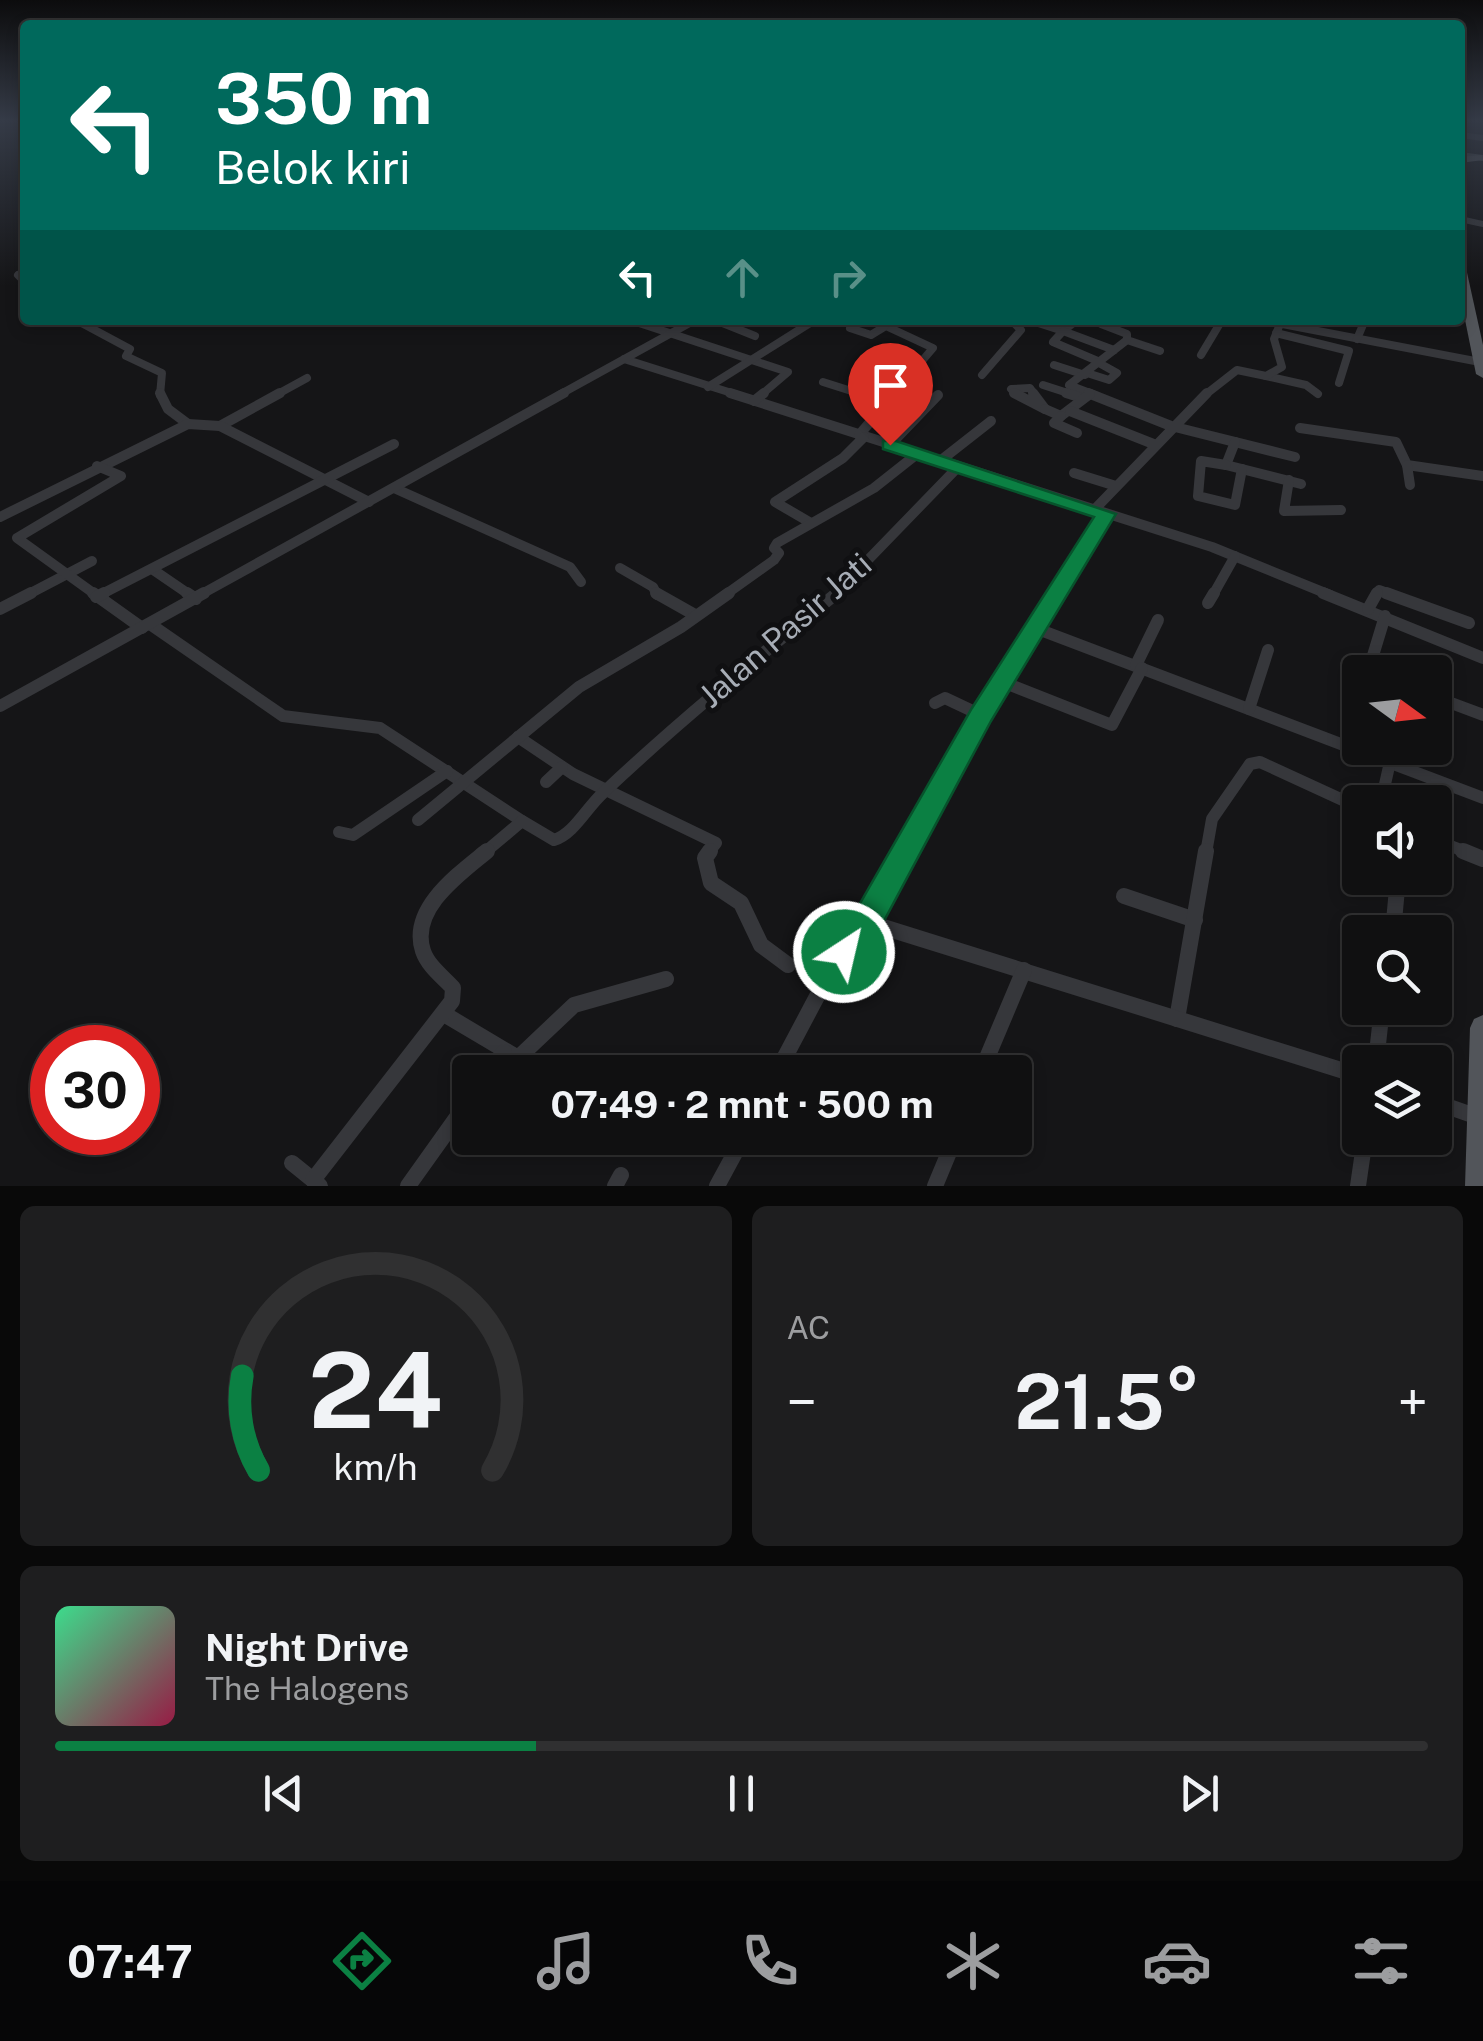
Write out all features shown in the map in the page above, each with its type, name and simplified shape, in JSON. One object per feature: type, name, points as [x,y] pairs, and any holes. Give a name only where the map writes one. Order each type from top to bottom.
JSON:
[{"type":"main road","points":[[1465,290],[1482,367]]},
{"type":"main road","points":[[1480,1186],[1483,1028]]},
{"type":"street","points":[[85,325],[130,349],[126,356],[162,373],[158,390],[161,405],[188,424]]},
{"type":"street","points":[[648,325],[789,374],[754,401]]},
{"type":"street","points":[[4,699],[196,599],[686,325]]},
{"type":"street","points":[[727,325],[754,336]]},
{"type":"street","points":[[708,387],[808,325]]},
{"type":"street","points":[[850,328],[871,335],[879,325]]},
{"type":"street","points":[[811,523],[775,502],[837,462],[933,348],[882,325]]},
{"type":"street","points":[[982,375],[1020,325]]},
{"type":"street","points":[[1045,325],[1114,350]]},
{"type":"street","points":[[1054,364],[1108,380],[1117,373],[1052,345],[1071,325]]},
{"type":"street","points":[[1110,325],[1127,334],[1128,340]]},
{"type":"street","points":[[1119,330],[1126,325]]},
{"type":"street","points":[[1201,354],[1219,325]]},
{"type":"street","points":[[1284,325],[1482,367]]},
{"type":"street","points":[[1266,376],[1284,363],[1275,344],[1284,325]]},
{"type":"street","points":[[1284,325],[1349,351],[1338,383]]},
{"type":"street","points":[[1358,339],[1362,325]]},
{"type":"street","points":[[1064,388],[1128,340]]},
{"type":"street","points":[[1128,340],[1160,351]]},
{"type":"street","points":[[624,359],[1235,556],[1483,658]]},
{"type":"street","points":[[786,1055],[822,986],[866,922],[981,715],[1005,683],[1116,486],[1171,426],[1236,370],[1306,385],[1318,394]]},
{"type":"street","points":[[220,426],[307,378]]},
{"type":"street","points":[[823,382],[888,403]]},
{"type":"street","points":[[1043,384],[1171,426],[1295,457]]},
{"type":"street","points":[[890,445],[938,395]]},
{"type":"street","points":[[1077,433],[1054,423],[1087,397]]},
{"type":"street","points":[[1044,409],[1156,444]]},
{"type":"street","points":[[940,461],[991,421]]},
{"type":"street","points":[[0,516],[188,424],[220,426],[369,502]]},
{"type":"street","points":[[1300,428],[1396,442],[1407,465],[1410,485]]},
{"type":"street","points":[[1226,465],[1235,442]]},
{"type":"street","points":[[96,597],[394,444]]},
{"type":"street","points":[[418,820],[579,687],[774,560],[779,553],[774,548],[776,543],[874,488],[917,454]]},
{"type":"street","points":[[1242,469],[1234,504],[1198,496],[1202,460],[1226,465],[1295,482],[1284,511],[1341,510]]},
{"type":"street","points":[[1407,465],[1483,476]]},
{"type":"street","points":[[97,466],[121,476],[17,536],[96,597],[283,716],[380,728],[522,821],[422,915],[419,935],[423,952],[454,992],[444,1014],[317,1183],[292,1163]]},
{"type":"street","name":"Jalan Pasir Jati","points":[[522,821],[547,837],[562,839],[675,725],[840,590],[958,467]]},
{"type":"street","points":[[1074,472],[1116,486]]},
{"type":"street","points":[[394,488],[570,566],[580,582]]},
{"type":"street","points":[[1208,604],[1235,556]]},
{"type":"street","points":[[0,608],[92,561]]},
{"type":"street","points":[[620,568],[652,586],[658,598],[695,615]]},
{"type":"street","points":[[152,569],[196,599]]},
{"type":"street","points":[[1368,609],[1379,590],[1469,622]]},
{"type":"street","points":[[1373,655],[1385,616]]},
{"type":"street","points":[[1005,683],[1112,726],[1158,620]]},
{"type":"street","points":[[1035,628],[1342,744]]},
{"type":"street","points":[[1250,709],[1268,650]]},
{"type":"street","points":[[935,703],[945,698],[981,715]]},
{"type":"street","points":[[1452,703],[1483,715]]},
{"type":"street","points":[[518,737],[562,767],[716,844],[705,858],[711,883],[741,903],[761,946],[788,964]]},
{"type":"street","points":[[1178,1019],[1212,819],[1254,762],[1342,800]]},
{"type":"street","points":[[1398,765],[1483,798]]},
{"type":"street","points":[[546,782],[562,767]]},
{"type":"street","points":[[339,832],[352,834],[382,820],[447,772]]},
{"type":"street","points":[[1452,847],[1483,859]]},
{"type":"street","points":[[1124,896],[1195,920]]},
{"type":"street","points":[[866,922],[1342,1070]]},
{"type":"street","points":[[989,1055],[1024,970]]},
{"type":"street","points":[[444,1014],[504,1052],[523,1056],[546,1027],[574,1005],[666,980]]},
{"type":"street","points":[[1452,1108],[1480,1118]]},
{"type":"street","points":[[408,1186],[452,1124]]},
{"type":"street","points":[[717,1186],[733,1155]]},
{"type":"street","points":[[935,1186],[948,1155]]},
{"type":"street","points":[[1358,1186],[1363,1155]]},
{"type":"route","points":[[844,952],[866,922],[1046,606],[1106,514],[890,445]]}]
